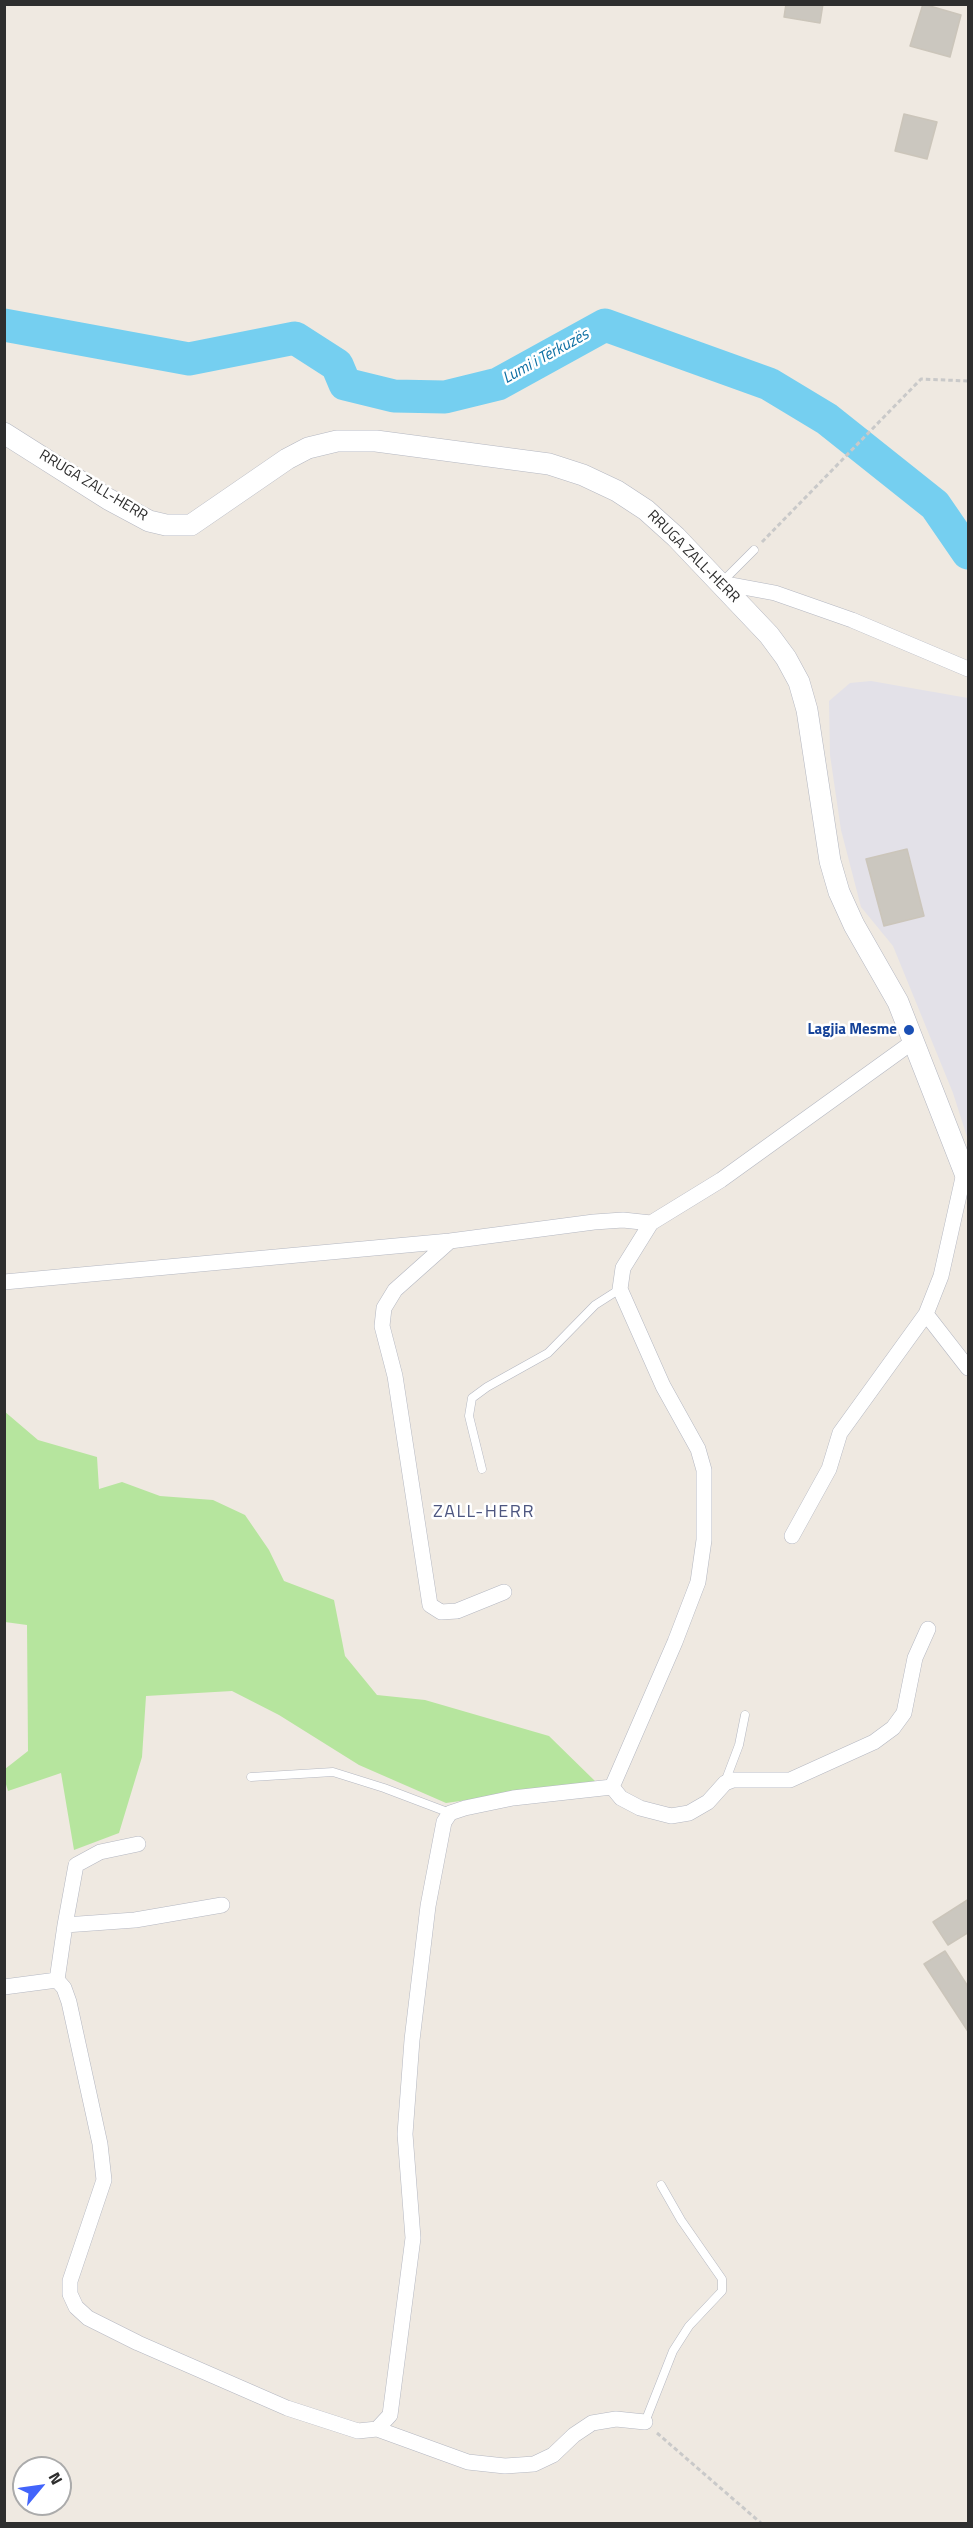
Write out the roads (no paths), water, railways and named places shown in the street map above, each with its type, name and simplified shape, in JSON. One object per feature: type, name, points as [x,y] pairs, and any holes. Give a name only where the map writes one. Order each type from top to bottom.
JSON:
[{"type":"main road","name":"RRUGA ZALL-HERR","points":[[4,433],[108,499],[149,521],[166,525],[191,525],[287,459],[308,448],[337,441],[376,441],[549,464],[583,475],[617,491],[646,510],[721,583],[769,635],[786,658],[799,682],[807,710],[830,861],[839,892],[854,925],[898,1002],[966,1177]]},
{"type":"street","points":[[721,583],[775,593],[852,620],[969,669]]},
{"type":"street","points":[[612,1787],[698,1582],[704,1540],[704,1470],[698,1449],[663,1386],[620,1289],[623,1268],[651,1223],[721,1180],[914,1041]]},
{"type":"street","points":[[792,1536],[829,1469],[840,1433],[926,1314],[941,1276],[966,1177]]},
{"type":"street","points":[[4,1282],[450,1241],[594,1222],[623,1220],[651,1223]]},
{"type":"street","points":[[450,1241],[395,1290],[384,1308],[382,1326],[395,1376],[430,1605],[441,1612],[457,1611],[504,1592]]},
{"type":"street","points":[[926,1314],[969,1368]]},
{"type":"street","points":[[612,1787],[621,1798],[640,1808],[671,1816],[689,1813],[708,1802],[725,1783],[748,1778],[790,1780],[874,1742],[893,1728],[904,1713],[915,1658],[928,1629]]},
{"type":"street","points":[[377,2428],[390,2415],[413,2238],[405,2134],[412,2040],[428,1906],[444,1822],[450,1813],[513,1798],[612,1787]]},
{"type":"street","points":[[138,1844],[100,1852],[76,1865],[57,1980],[64,1988],[69,2002],[100,2144],[104,2180],[70,2281],[69,2294],[76,2307],[88,2318],[138,2343],[287,2408],[358,2431],[377,2428],[468,2462],[505,2466],[534,2464],[553,2455],[574,2434],[592,2423],[616,2419],[645,2422]]},
{"type":"street","points":[[65,1925],[135,1920],[222,1905]]},
{"type":"street","points":[[4,1987],[57,1980]]},
{"type":"lane","points":[[721,583],[754,550]]},
{"type":"lane","points":[[482,1469],[469,1416],[472,1398],[487,1387],[548,1353],[595,1305],[620,1289]]},
{"type":"lane","points":[[725,1783],[739,1745],[745,1715]]},
{"type":"lane","points":[[251,1777],[333,1772],[450,1813]]},
{"type":"lane","points":[[645,2422],[673,2350],[689,2326],[722,2291],[722,2279],[681,2220],[661,2185]]},
{"type":"waterway","name":"Lumi i Tërkuzës","points":[[4,325],[189,359],[295,338],[337,365],[345,384],[394,396],[445,397],[498,384],[605,325],[769,384],[827,419],[935,505],[968,553]]},
{"type":"place","name":"Lagjia Mesme","points":[[909,1030]]},
{"type":"district","name":"ZALL-HERR","points":[[484,1513]]}]
